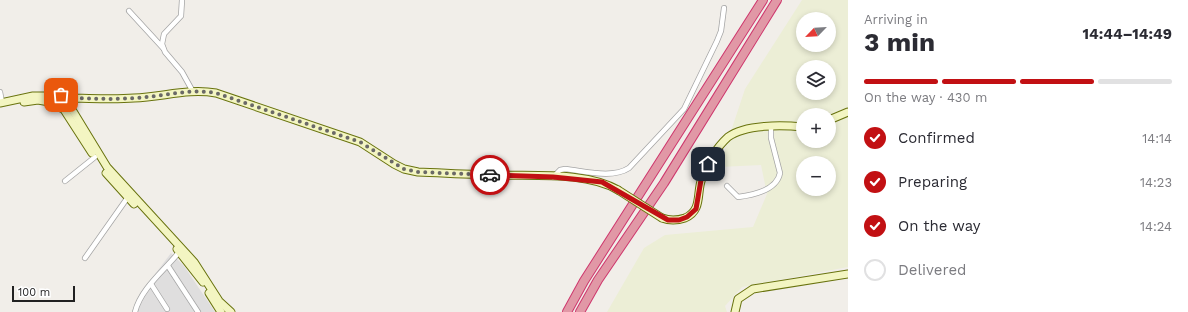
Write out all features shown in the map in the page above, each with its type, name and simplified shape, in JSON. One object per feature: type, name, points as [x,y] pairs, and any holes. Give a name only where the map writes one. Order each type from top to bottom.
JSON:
[{"type":"highway","points":[[567,312],[584,281],[763,0]]},
{"type":"highway","points":[[580,312],[598,280],[653,200],[777,0]]},
{"type":"street","points":[[164,49],[162,44],[164,34],[181,16],[182,0]]},
{"type":"street","points":[[553,177],[560,170],[565,169],[609,173],[624,172],[630,168],[684,110],[718,41],[724,8]]},
{"type":"street","points":[[129,12],[164,49],[182,72],[192,90]]},
{"type":"street","points":[[1,104],[33,101],[55,103],[64,101],[133,98],[192,90],[216,93],[360,142],[404,169],[425,172],[594,180],[618,190],[662,218],[668,220],[679,220],[687,217],[696,209],[704,173],[716,151],[729,136],[746,130],[771,126],[796,127]]},
{"type":"street","points":[[0,92],[1,104]]},
{"type":"street","points":[[1,104],[33,96],[64,101],[108,167],[181,250],[221,312]]},
{"type":"street","points":[[64,101],[95,157],[128,197],[201,271],[219,301],[231,312]]},
{"type":"street","points":[[836,117],[848,112]]},
{"type":"street","points":[[727,186],[738,197],[747,196],[774,186],[779,179],[780,173],[771,138],[771,126]]},
{"type":"street","points":[[65,181],[95,157]]},
{"type":"street","points":[[85,258],[128,197]]},
{"type":"street","points":[[135,312],[139,301],[181,250]]},
{"type":"street","points":[[168,266],[198,312]]},
{"type":"street","points":[[735,312],[738,299],[753,289],[848,274]]},
{"type":"street","points":[[152,284],[167,309]]},
{"type":"shaded area","points":[[171,253],[184,266],[215,312],[132,312],[140,294]]},
{"type":"green space","points":[[802,0],[848,0],[848,267],[742,287],[725,306],[727,312],[607,312],[644,248],[665,235],[753,227],[767,194],[761,165],[719,167],[745,89]]},
{"type":"way so far","points":[[61,95],[65,96],[66,98],[133,98],[160,96],[184,91],[200,90],[216,93],[300,123],[360,142],[404,169],[418,172],[490,175]]},
{"type":"route","points":[[490,175],[553,177],[602,182],[618,190],[662,218],[673,221],[687,217],[696,209],[701,180],[708,164]]}]
